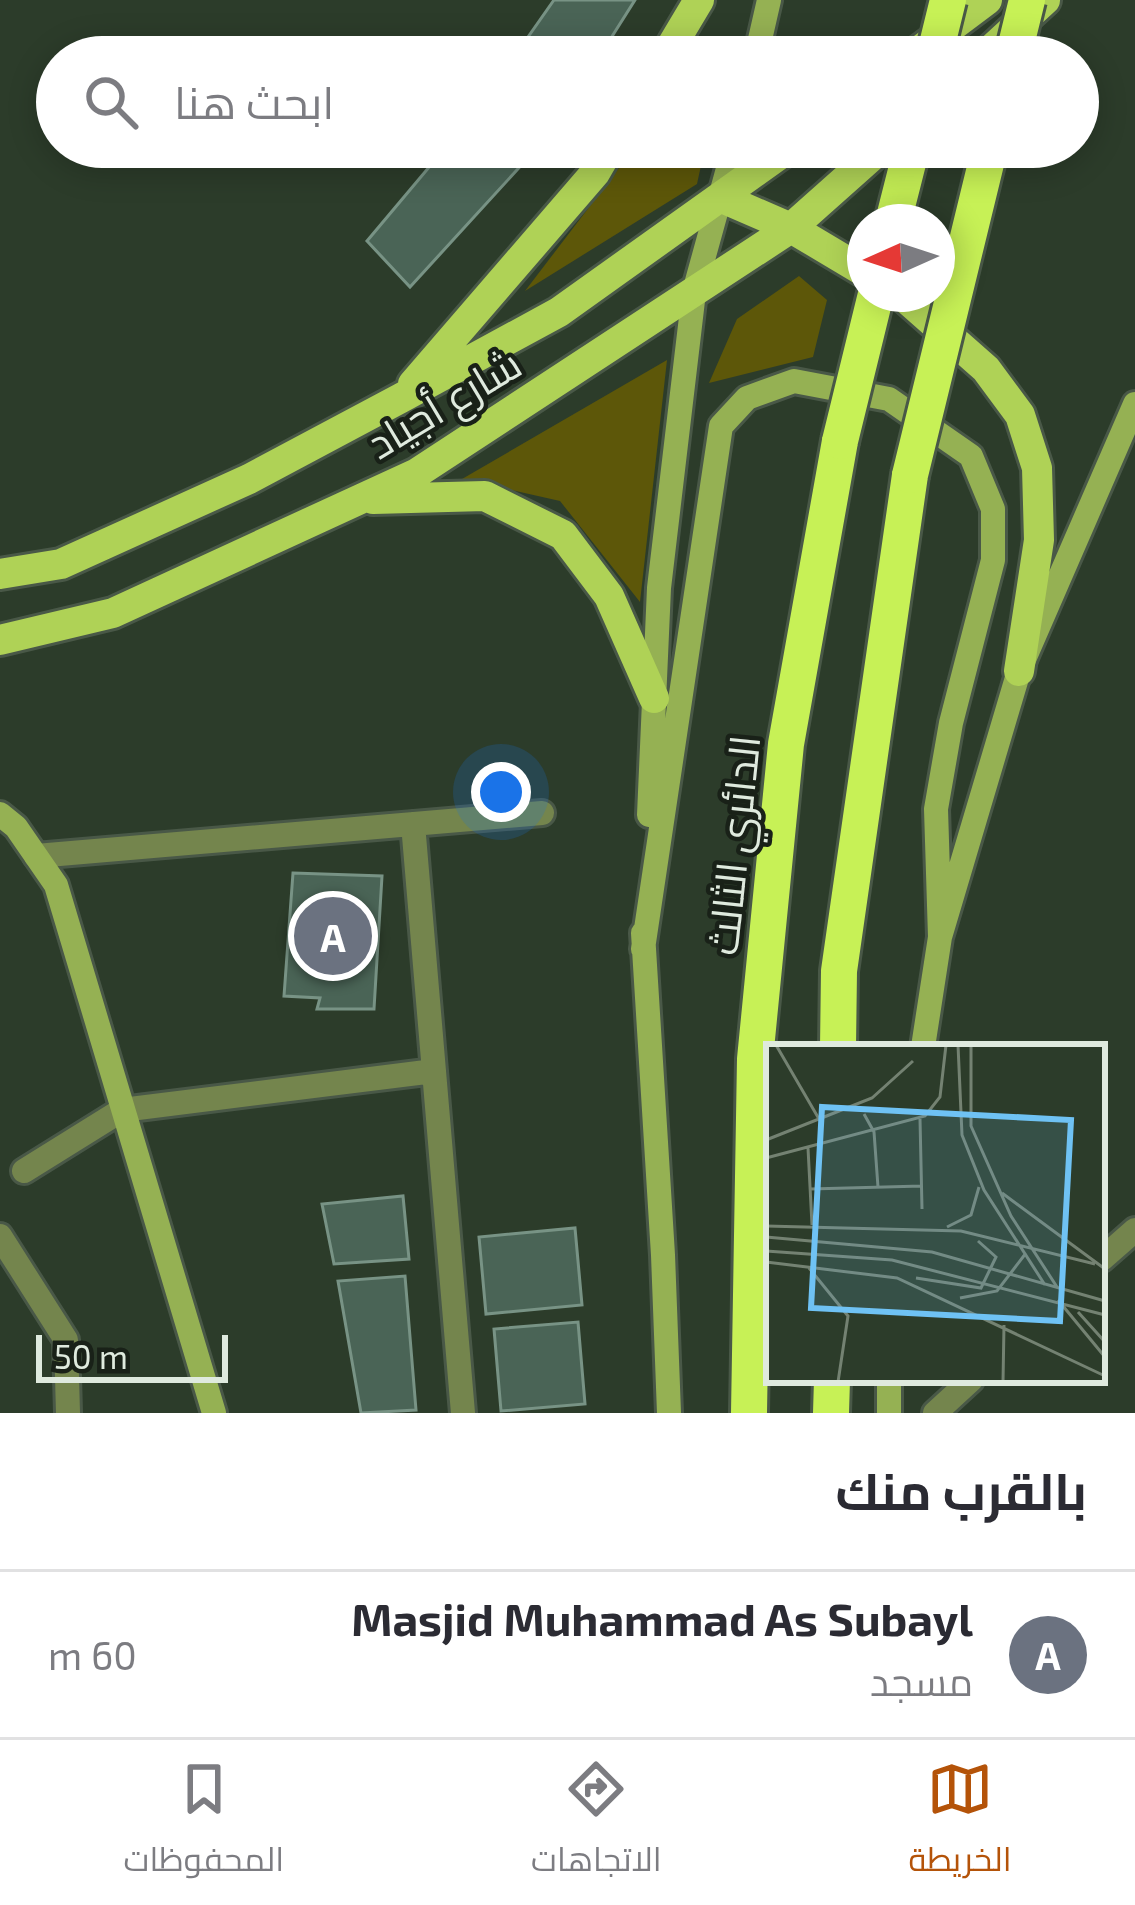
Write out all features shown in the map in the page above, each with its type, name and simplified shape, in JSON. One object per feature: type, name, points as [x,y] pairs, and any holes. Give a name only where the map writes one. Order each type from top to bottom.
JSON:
[{"type":"highway","points":[[939,36],[948,0]]},
{"type":"highway","points":[[1014,36],[1027,0]]},
{"type":"highway","points":[[898,204],[907,168]]},
{"type":"highway","points":[[838,1044],[839,970],[910,475],[985,168]]},
{"type":"highway","name":"الدائري الثالث","points":[[749,1413],[755,1059],[786,744],[840,441],[872,312]]},
{"type":"highway","points":[[831,1413],[832,1383]]},
{"type":"main road","points":[[677,36],[699,0]]},
{"type":"main road","points":[[761,36],[769,0]]},
{"type":"main road","points":[[1018,36],[1045,0]]},
{"type":"main road","points":[[939,36],[986,1]]},
{"type":"main road","points":[[401,398],[597,168]]},
{"type":"main road","points":[[669,1413],[643,949],[659,588],[694,292],[729,168]]},
{"type":"main road","name":"شارع أجياد","points":[[0,574],[61,564],[249,479],[560,312],[762,168]]},
{"type":"main road","name":"شارع أجياد","points":[[0,640],[113,613],[417,473],[791,228],[858,168]]},
{"type":"main road","points":[[722,198],[791,228],[847,261]]},
{"type":"main road","points":[[921,312],[986,369],[1020,415],[1037,468],[1039,540],[1019,671]]},
{"type":"main road","points":[[643,949],[721,426],[747,398],[794,381],[889,399],[971,456],[993,509],[993,560],[951,723],[936,809],[940,937]]},
{"type":"main road","points":[[923,1044],[940,937],[1019,671],[1135,404]]},
{"type":"main road","points":[[361,499],[485,496],[563,535],[609,596],[654,698]]},
{"type":"main road","points":[[0,814],[16,827],[56,885],[214,1413]]},
{"type":"street","points":[[36,856],[542,813]]},
{"type":"street","points":[[413,824],[463,1413]]},
{"type":"street","points":[[24,1171],[122,1110],[434,1071]]},
{"type":"street","points":[[1105,1256],[1135,1230]]},
{"type":"street","points":[[0,1236],[66,1340],[68,1413]]},
{"type":"street","points":[[935,1413],[968,1383]]},
{"type":"shaded area","points":[[619,168],[700,168],[697,184],[525,291]]},
{"type":"shaded area","points":[[799,276],[827,300],[813,357],[709,383],[737,319]]},
{"type":"shaded area","points":[[667,360],[640,602],[560,501],[462,479]]},
{"type":"building","points":[[554,0],[635,0],[612,36],[529,36]]},
{"type":"building","points":[[428,168],[519,168],[410,287],[367,241]]},
{"type":"building","points":[[293,873],[382,876],[374,1009],[317,1009],[320,998],[284,996]]},
{"type":"building","points":[[403,1196],[409,1259],[334,1264],[322,1204]]},
{"type":"building","points":[[575,1228],[582,1305],[486,1314],[479,1237]]},
{"type":"building","points":[[405,1276],[416,1410],[361,1413],[338,1281]]},
{"type":"building","points":[[578,1322],[585,1404],[501,1411],[494,1329]]},
{"type":"place","name":"Masjid Muhammad As Subayl","points":[[333,936]]}]
